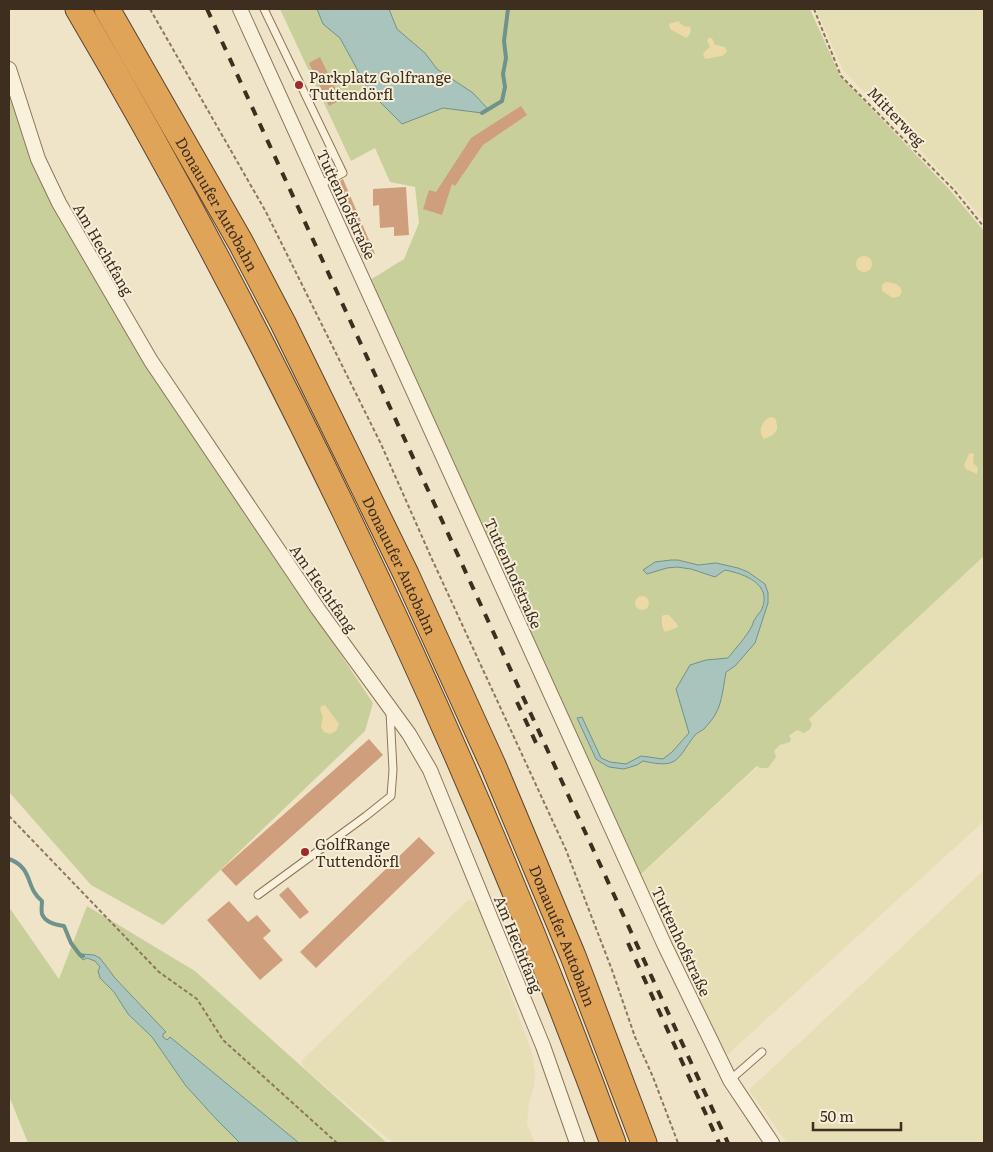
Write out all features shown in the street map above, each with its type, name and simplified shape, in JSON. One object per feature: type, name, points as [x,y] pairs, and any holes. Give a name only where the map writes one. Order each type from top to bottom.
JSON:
[{"type":"highway","name":"Donauufer Autobahn","points":[[78,9],[138,110],[273,366],[380,585],[466,774],[546,963],[613,1143]]},
{"type":"highway","name":"Donauufer Autobahn","points":[[107,9],[241,243],[406,574],[497,774],[573,956],[644,1143]]},
{"type":"street","name":"Tuttenhofstraße","points":[[240,9],[665,946],[730,1080],[772,1143]]},
{"type":"street","name":"Am Hechtfang","points":[[9,69],[38,159],[59,203],[150,361],[312,601],[409,734],[430,770],[543,1046],[576,1143]]},
{"type":"lane","points":[[264,9],[343,173],[320,184]]},
{"type":"lane","points":[[258,895],[391,796],[393,770],[390,708]]},
{"type":"lane","points":[[730,1080],[762,1052]]},
{"type":"path","points":[[150,9],[266,212],[381,444],[566,850],[678,1143]]},
{"type":"path","name":"Mitterweg","points":[[814,9],[841,76],[954,190],[984,227]]},
{"type":"path","points":[[9,816],[159,972],[197,999],[224,1040],[337,1143]]},
{"type":"shaded area","points":[[816,9],[984,9],[984,221],[960,192],[843,70]]},
{"type":"shaded area","points":[[984,556],[984,821],[727,1055],[639,877]]},
{"type":"shaded area","points":[[984,870],[984,1143],[787,1143],[749,1090]]},
{"type":"shaded area","points":[[469,899],[477,904],[531,1050],[535,1071],[527,1124],[535,1143],[393,1143],[306,1070],[302,1060]]},
{"type":"green space","points":[[280,9],[810,9],[840,76],[949,189],[984,231],[984,556],[809,719],[812,724],[810,729],[804,733],[797,730],[789,736],[791,738],[790,742],[780,745],[774,751],[776,757],[768,768],[757,766],[639,876],[370,280],[404,259],[419,223],[415,187],[390,182],[375,148],[351,161]]},
{"type":"green space","points":[[9,82],[46,193],[113,308],[202,446],[373,703],[365,731],[163,925],[91,885],[9,792]]},
{"type":"green space","points":[[87,906],[195,971],[387,1143],[299,1143],[170,1037],[167,1040],[163,1037],[165,1032],[115,978],[100,958],[81,954],[80,957],[95,960],[100,968],[100,978],[114,992],[128,1014],[152,1037],[186,1086],[240,1143],[28,1143],[9,1096],[9,907],[59,979]]},
{"type":"sand","points":[[678,21],[683,26],[690,27],[689,36],[686,38],[670,29],[669,24]]},
{"type":"sand","points":[[712,38],[715,45],[725,47],[727,52],[722,56],[705,59],[703,53],[710,47],[707,40]]},
{"type":"sand","points":[[864,256],[872,264],[864,272],[856,264]]},
{"type":"sand","points":[[886,282],[899,286],[902,291],[900,296],[893,298],[882,291],[882,285]]},
{"type":"sand","points":[[771,417],[775,418],[777,429],[774,434],[764,439],[761,429],[765,421]]},
{"type":"sand","points":[[971,453],[974,454],[973,463],[978,468],[977,474],[966,469],[964,465]]},
{"type":"sand","points":[[639,596],[645,596],[649,603],[645,610],[639,610],[635,606],[635,600]]},
{"type":"sand","points":[[669,615],[678,627],[665,632],[662,624],[662,616]]},
{"type":"sand","points":[[325,705],[339,724],[336,731],[330,734],[324,732],[321,727],[323,717],[320,709],[321,706]]},
{"type":"water","points":[[317,9],[389,9],[397,29],[425,53],[437,69],[473,93],[488,109],[482,113],[443,108],[402,124],[369,91],[340,38],[323,24]]},
{"type":"water","points":[[671,560],[698,565],[716,563],[748,572],[765,584],[768,593],[768,603],[755,643],[735,666],[726,672],[721,699],[715,715],[705,728],[695,735],[680,756],[670,763],[664,764],[643,761],[624,769],[609,767],[596,759],[577,718],[582,717],[601,758],[610,762],[626,764],[641,756],[663,759],[689,733],[676,689],[690,665],[706,660],[728,658],[747,634],[762,609],[764,600],[760,587],[741,574],[725,570],[715,577],[691,569],[677,567],[647,574],[643,570],[655,562]]},
{"type":"water","points":[[81,954],[94,955],[100,958],[115,978],[166,1032],[163,1034],[163,1037],[167,1040],[170,1037],[299,1143],[240,1143],[186,1086],[152,1037],[128,1014],[114,992],[100,978],[98,971],[100,967],[95,961],[87,958],[83,960],[80,957]]},
{"type":"building","points":[[320,57],[341,100],[329,106],[309,63]]},
{"type":"building","points":[[521,106],[527,115],[483,145],[455,186],[452,184],[442,215],[423,209],[429,190],[436,192],[471,138]]},
{"type":"building","points":[[343,179],[375,254],[363,259],[332,185]]},
{"type":"building","points":[[406,187],[409,235],[394,236],[394,227],[380,228],[379,205],[373,206],[373,189]]},
{"type":"building","points":[[369,739],[383,755],[236,886],[221,870]]},
{"type":"building","points":[[419,837],[435,853],[316,968],[300,952]]},
{"type":"building","points":[[288,887],[309,912],[300,919],[279,895]]},
{"type":"building","points":[[229,901],[248,922],[257,915],[271,931],[263,938],[283,960],[260,980],[207,920]]},
{"type":"waterway","points":[[482,113],[502,101],[505,87],[503,74],[506,58],[504,41],[508,9]]},
{"type":"waterway","points":[[9,859],[17,863],[26,873],[33,890],[42,901],[43,917],[51,923],[64,926],[71,943],[80,955],[83,956]]},
{"type":"railway","points":[[207,9],[728,1143]]},
{"type":"railway","points":[[517,702],[537,745]]},
{"type":"railway","points":[[628,943],[719,1143]]},
{"type":"place","name":"Parkplatz Golfrange Tuttendörfl","points":[[299,85]]},
{"type":"place","name":"GolfRange Tuttendörfl","points":[[305,852]]}]
